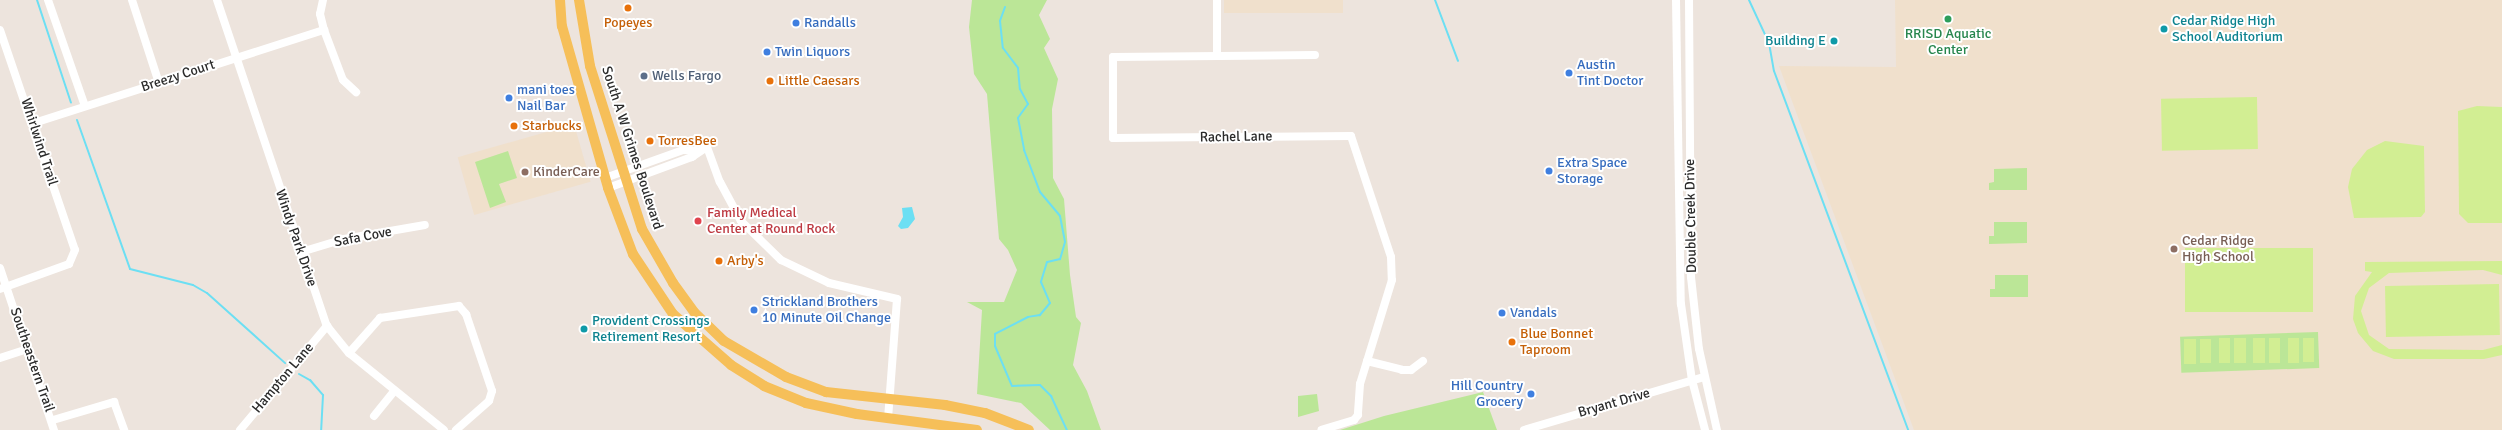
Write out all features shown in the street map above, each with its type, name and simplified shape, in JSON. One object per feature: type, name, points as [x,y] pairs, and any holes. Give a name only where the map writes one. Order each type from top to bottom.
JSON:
[{"type":"main road","points":[[560,0],[562,26],[607,183],[633,254],[650,285],[702,343],[764,386],[806,403],[888,418],[977,430]]},
{"type":"main road","name":"South A W Grimes Boulevard","points":[[579,0],[590,66],[642,229],[673,283],[695,313],[724,341],[780,374],[826,392],[889,401],[945,405],[985,413],[1029,430]]},
{"type":"street","points":[[48,0],[85,106]]},
{"type":"street","points":[[132,0],[159,83]]},
{"type":"street","name":"Windy Park Drive","points":[[217,0],[327,326],[349,353],[444,430]]},
{"type":"street","points":[[323,0],[320,14],[324,30],[343,80],[356,92]]},
{"type":"street","points":[[1217,0],[1217,56]]},
{"type":"street","name":"Double Creek Drive","points":[[1676,0],[1681,304],[1692,380],[1704,430]]},
{"type":"street","name":"Double Creek Drive","points":[[1689,0],[1691,277],[1704,377],[1717,430]]},
{"type":"street","name":"Whirlwind Trail","points":[[0,30],[34,123],[75,256],[69,264],[3,288]]},
{"type":"street","name":"Breezy Court","points":[[34,123],[324,30]]},
{"type":"street","name":"Rachel Lane","points":[[1316,55],[1113,57],[1113,138],[1351,136],[1393,269],[1358,394],[1358,415],[1354,420],[1321,430]]},
{"type":"street","points":[[607,183],[625,176],[692,157],[707,147],[720,182],[741,221],[782,260],[829,283],[897,298],[888,418]]},
{"type":"street","name":"Safa Cove","points":[[301,252],[344,239],[426,225]]},
{"type":"street","name":"Southeastern Trail","points":[[0,268],[3,288],[28,349],[53,420],[54,430]]},
{"type":"street","points":[[349,353],[380,318],[459,306],[466,314],[492,391],[489,401],[456,430]]},
{"type":"street","name":"Hampton Lane","points":[[240,430],[327,326]]},
{"type":"street","points":[[0,358],[28,349]]},
{"type":"street","points":[[1367,361],[1402,370],[1411,370],[1423,361]]},
{"type":"street","name":"Bryant Drive","points":[[1524,430],[1704,377]]},
{"type":"street","points":[[374,416],[394,391]]},
{"type":"street","points":[[53,420],[114,402],[124,430]]},
{"type":"shaded area","points":[[1224,0],[1343,0],[1343,13],[1224,13]]},
{"type":"shaded area","name":"Cedar Ridge High School","points":[[1895,0],[2502,0],[2502,430],[1914,430],[1779,66],[1896,67]]},
{"type":"shaded area","name":"KinderCare","points":[[574,124],[591,182],[474,215],[458,157]]},
{"type":"green space","points":[[972,0],[1047,0],[1039,15],[1050,39],[1044,48],[1058,79],[1052,109],[1053,178],[1064,199],[1070,275],[1076,317],[1081,323],[1073,365],[1087,391],[1101,430],[1050,430],[1021,403],[977,394],[982,310],[967,302],[1004,302],[1017,270],[1008,250],[999,239],[987,94],[974,74],[969,27]]},
{"type":"green space","points":[[2257,97],[2258,149],[2162,151],[2161,99]]},
{"type":"green space","points":[[2477,106],[2502,107],[2502,223],[2468,223],[2459,214],[2458,111]]},
{"type":"green space","points":[[2385,141],[2424,146],[2425,212],[2421,217],[2354,218],[2348,187],[2352,169],[2367,150]]},
{"type":"green space","points":[[508,151],[517,178],[499,184],[506,202],[490,208],[475,162]]},
{"type":"green space","points":[[2027,168],[2027,190],[1989,190],[1989,183],[1994,182],[1994,169]]},
{"type":"green space","points":[[1994,222],[2027,222],[2027,243],[1989,244],[1989,236],[1994,236]]},
{"type":"green space","points":[[2185,248],[2313,248],[2313,312],[2185,312]]},
{"type":"green space","points":[[2502,261],[2502,275],[2483,270],[2389,273],[2369,288],[2361,311],[2369,335],[2389,349],[2483,350],[2502,345],[2502,355],[2484,359],[2394,359],[2373,351],[2358,333],[2353,319],[2355,296],[2372,272],[2365,271],[2365,262]]},
{"type":"green space","points":[[1995,275],[2028,275],[2028,297],[1990,297],[1990,289],[1995,289]]},
{"type":"green space","points":[[2499,284],[2500,335],[2386,337],[2385,286]]},
{"type":"green space","points":[[2318,332],[2319,368],[2181,373],[2180,337]]},
{"type":"green space","points":[[2219,338],[2230,338],[2230,363],[2219,363]]},
{"type":"green space","points":[[2234,338],[2246,338],[2246,363],[2234,363]]},
{"type":"green space","points":[[2253,338],[2265,338],[2265,363],[2253,363]]},
{"type":"green space","points":[[2269,338],[2280,338],[2280,363],[2269,363]]},
{"type":"green space","points":[[2288,338],[2299,338],[2299,363],[2288,363]]},
{"type":"green space","points":[[2303,338],[2314,338],[2314,362],[2303,362]]},
{"type":"green space","points":[[2184,339],[2196,339],[2196,364],[2184,364]]},
{"type":"green space","points":[[2200,339],[2211,339],[2211,363],[2200,363]]},
{"type":"green space","points":[[1483,392],[1497,430],[1340,430],[1384,416]]},
{"type":"green space","points":[[1317,394],[1319,411],[1298,417],[1298,396]]},
{"type":"water","points":[[912,207],[915,219],[908,228],[901,229],[898,226],[903,217],[902,208]]},
{"type":"waterway","points":[[37,0],[71,103]]},
{"type":"waterway","points":[[1435,0],[1458,61]]},
{"type":"waterway","points":[[1749,0],[1769,43],[1774,71],[1908,430]]},
{"type":"waterway","points":[[1005,7],[1000,21],[1003,48],[1018,68],[1020,89],[1028,104],[1018,118],[1024,150],[1040,192],[1060,216],[1065,242],[1060,259],[1047,262],[1041,282],[1050,303],[1040,315],[1028,317],[995,334],[995,346],[1012,386],[1040,385],[1051,396],[1067,430]]},
{"type":"waterway","points":[[77,120],[130,269],[193,285],[207,293],[285,363]]},
{"type":"waterway","points":[[299,374],[310,380],[323,395],[321,430]]},
{"type":"place","name":"Popeyes","points":[[628,8]]},
{"type":"place","name":"RRISD Aquatic Center","points":[[1948,19]]},
{"type":"place","name":"Randalls","points":[[796,23]]},
{"type":"place","name":"Cedar Ridge High School Auditorium","points":[[2164,29]]},
{"type":"place","name":"Building E","points":[[1834,41]]},
{"type":"place","name":"Twin Liquors","points":[[767,52]]},
{"type":"place","name":"Austin Tint Doctor","points":[[1569,73]]},
{"type":"place","name":"Wells Fargo","points":[[644,76]]},
{"type":"place","name":"Little Caesars","points":[[770,81]]},
{"type":"place","name":"mani toes Nail Bar","points":[[509,98]]},
{"type":"place","name":"Starbucks","points":[[514,126]]},
{"type":"place","name":"TorresBee","points":[[650,141]]},
{"type":"place","name":"Extra Space Storage","points":[[1549,171]]},
{"type":"place","name":"KinderCare","points":[[525,172]]},
{"type":"place","name":"Family Medical Center at Round Rock","points":[[698,221]]},
{"type":"place","name":"Cedar Ridge High School","points":[[2174,249]]},
{"type":"place","name":"Arby's","points":[[719,261]]},
{"type":"place","name":"Strickland Brothers 10 Minute Oil Change","points":[[754,310]]},
{"type":"place","name":"Vandals","points":[[1502,313]]},
{"type":"place","name":"Provident Crossings Retirement Resort","points":[[584,329]]},
{"type":"place","name":"Blue Bonnet Taproom","points":[[1512,342]]},
{"type":"place","name":"Hill Country Grocery","points":[[1531,394]]}]
